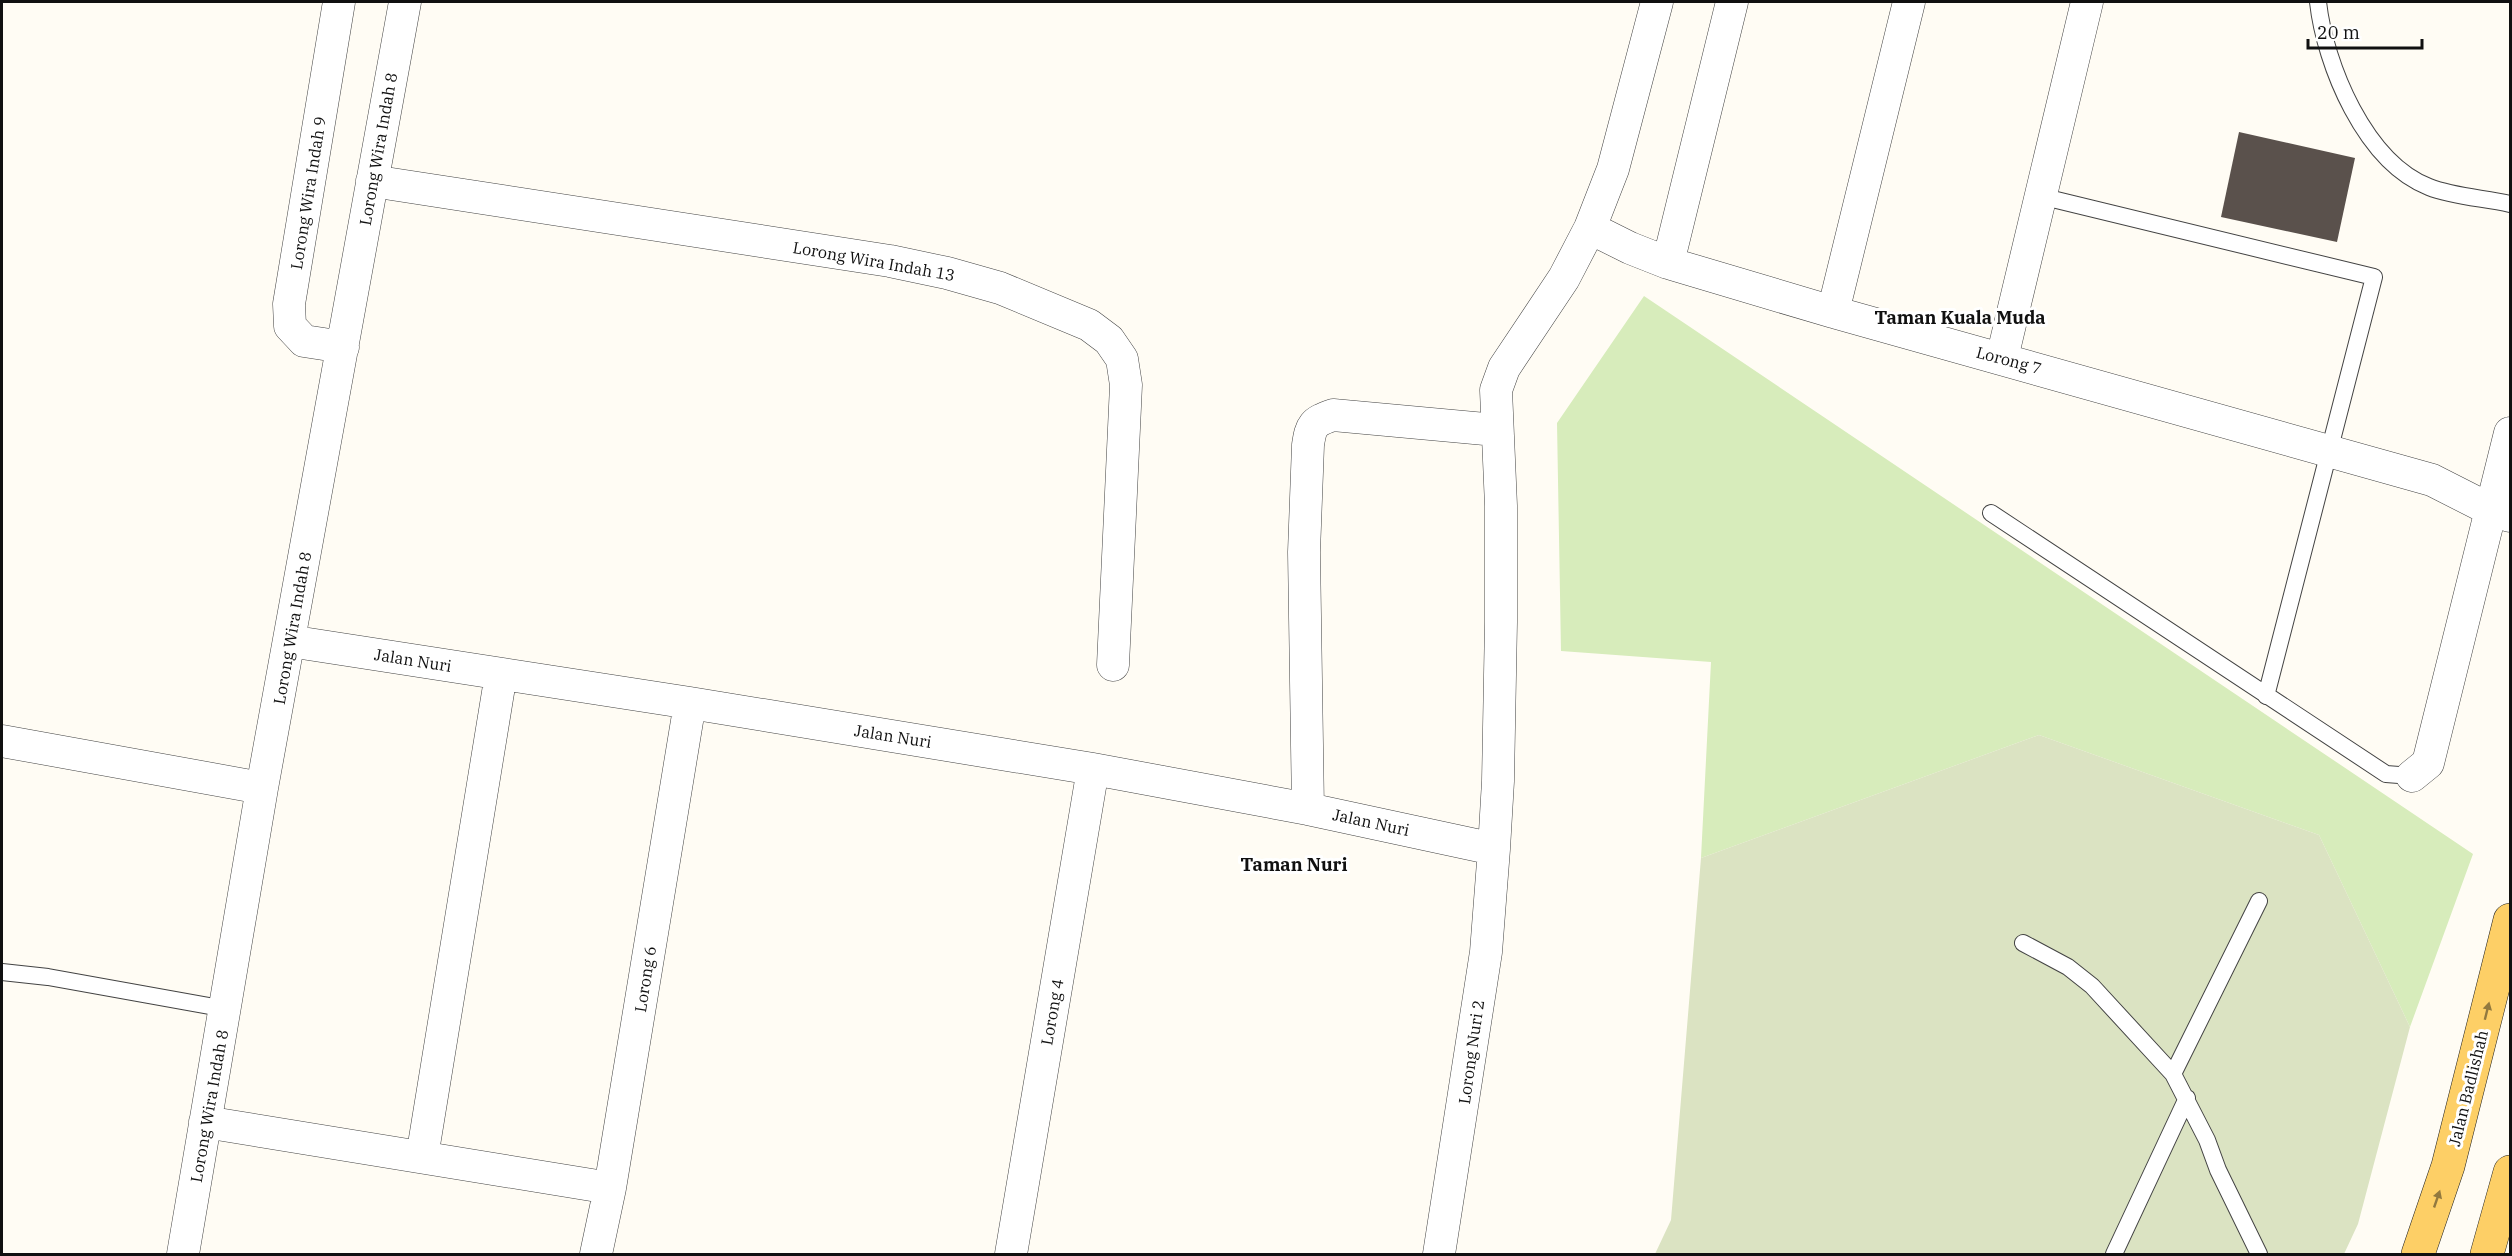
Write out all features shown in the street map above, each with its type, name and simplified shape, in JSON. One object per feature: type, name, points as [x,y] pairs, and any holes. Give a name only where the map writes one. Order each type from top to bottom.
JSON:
[{"type":"main road","name":"Jalan Badlishah","points":[[2418,1254],[2448,1166],[2511,920]]},
{"type":"main road","points":[[2487,1254],[2511,1172]]},
{"type":"street","name":"Lorong Wira Indah 9","points":[[339,2],[289,304],[290,326],[304,341],[343,347]]},
{"type":"street","name":"Lorong Wira Indah 8","points":[[183,1254],[262,788],[405,2]]},
{"type":"street","name":"Lorong Nuri 2","points":[[1439,1254],[1486,952],[1494,849],[1498,781],[1501,622],[1501,506],[1496,390],[1504,368],[1564,278],[1590,228],[1613,169],[1658,2]]},
{"type":"street","points":[[1668,263],[1732,2]]},
{"type":"street","points":[[1833,312],[1909,2]]},
{"type":"street","points":[[2002,358],[2087,2]]},
{"type":"street","name":"Lorong Wira Indah 13","points":[[372,181],[890,261],[1000,288],[1089,325],[1109,340],[1122,359],[1126,385],[1113,665]]},
{"type":"street","name":"Lorong 7","points":[[1590,228],[1630,248],[1668,263],[1833,312],[2502,501]]},
{"type":"street","points":[[1308,809],[1304,552],[1308,446],[1311,428],[1319,420],[1333,415],[1496,430]]},
{"type":"street","points":[[2412,776],[2428,763],[2502,501],[2511,433]]},
{"type":"street","name":"Jalan Nuri","points":[[289,641],[690,703],[1093,769],[1308,809],[1494,849]]},
{"type":"street","points":[[422,1157],[501,674]]},
{"type":"street","name":"Lorong 6","points":[[596,1254],[610,1188],[690,703]]},
{"type":"street","points":[[2,741],[262,788]]},
{"type":"street","name":"Lorong 4","points":[[1011,1254],[1093,769]]},
{"type":"street","points":[[205,1122],[610,1188]]},
{"type":"lane","points":[[2318,2],[2326,49],[2335,74],[2346,98],[2390,162],[2404,174],[2432,188],[2511,204]]},
{"type":"lane","points":[[2040,196],[2374,277],[2266,696]]},
{"type":"lane","points":[[1991,513],[2386,774],[2412,776]]},
{"type":"lane","points":[[2173,1074],[2259,901]]},
{"type":"lane","points":[[2023,943],[2068,966],[2092,986],[2173,1074],[2187,1098],[2218,1170],[2259,1254]]},
{"type":"lane","points":[[2,972],[48,977],[226,1009]]},
{"type":"lane","points":[[2114,1254],[2187,1098]]},
{"type":"green space","points":[[1644,296],[2473,854],[2410,1027],[2319,835],[2039,735],[1701,858],[1711,662],[1561,651],[1557,423]]},
{"type":"green space","points":[[2039,735],[2319,835],[2410,1027],[2358,1224],[2344,1254],[1655,1254],[1671,1220],[1701,858]]},
{"type":"building","points":[[2239,132],[2355,158],[2337,242],[2221,217]]},
{"type":"district","name":"Taman Kuala Muda","points":[[1960,317]]},
{"type":"district","name":"Taman Nuri","points":[[1294,864]]}]
